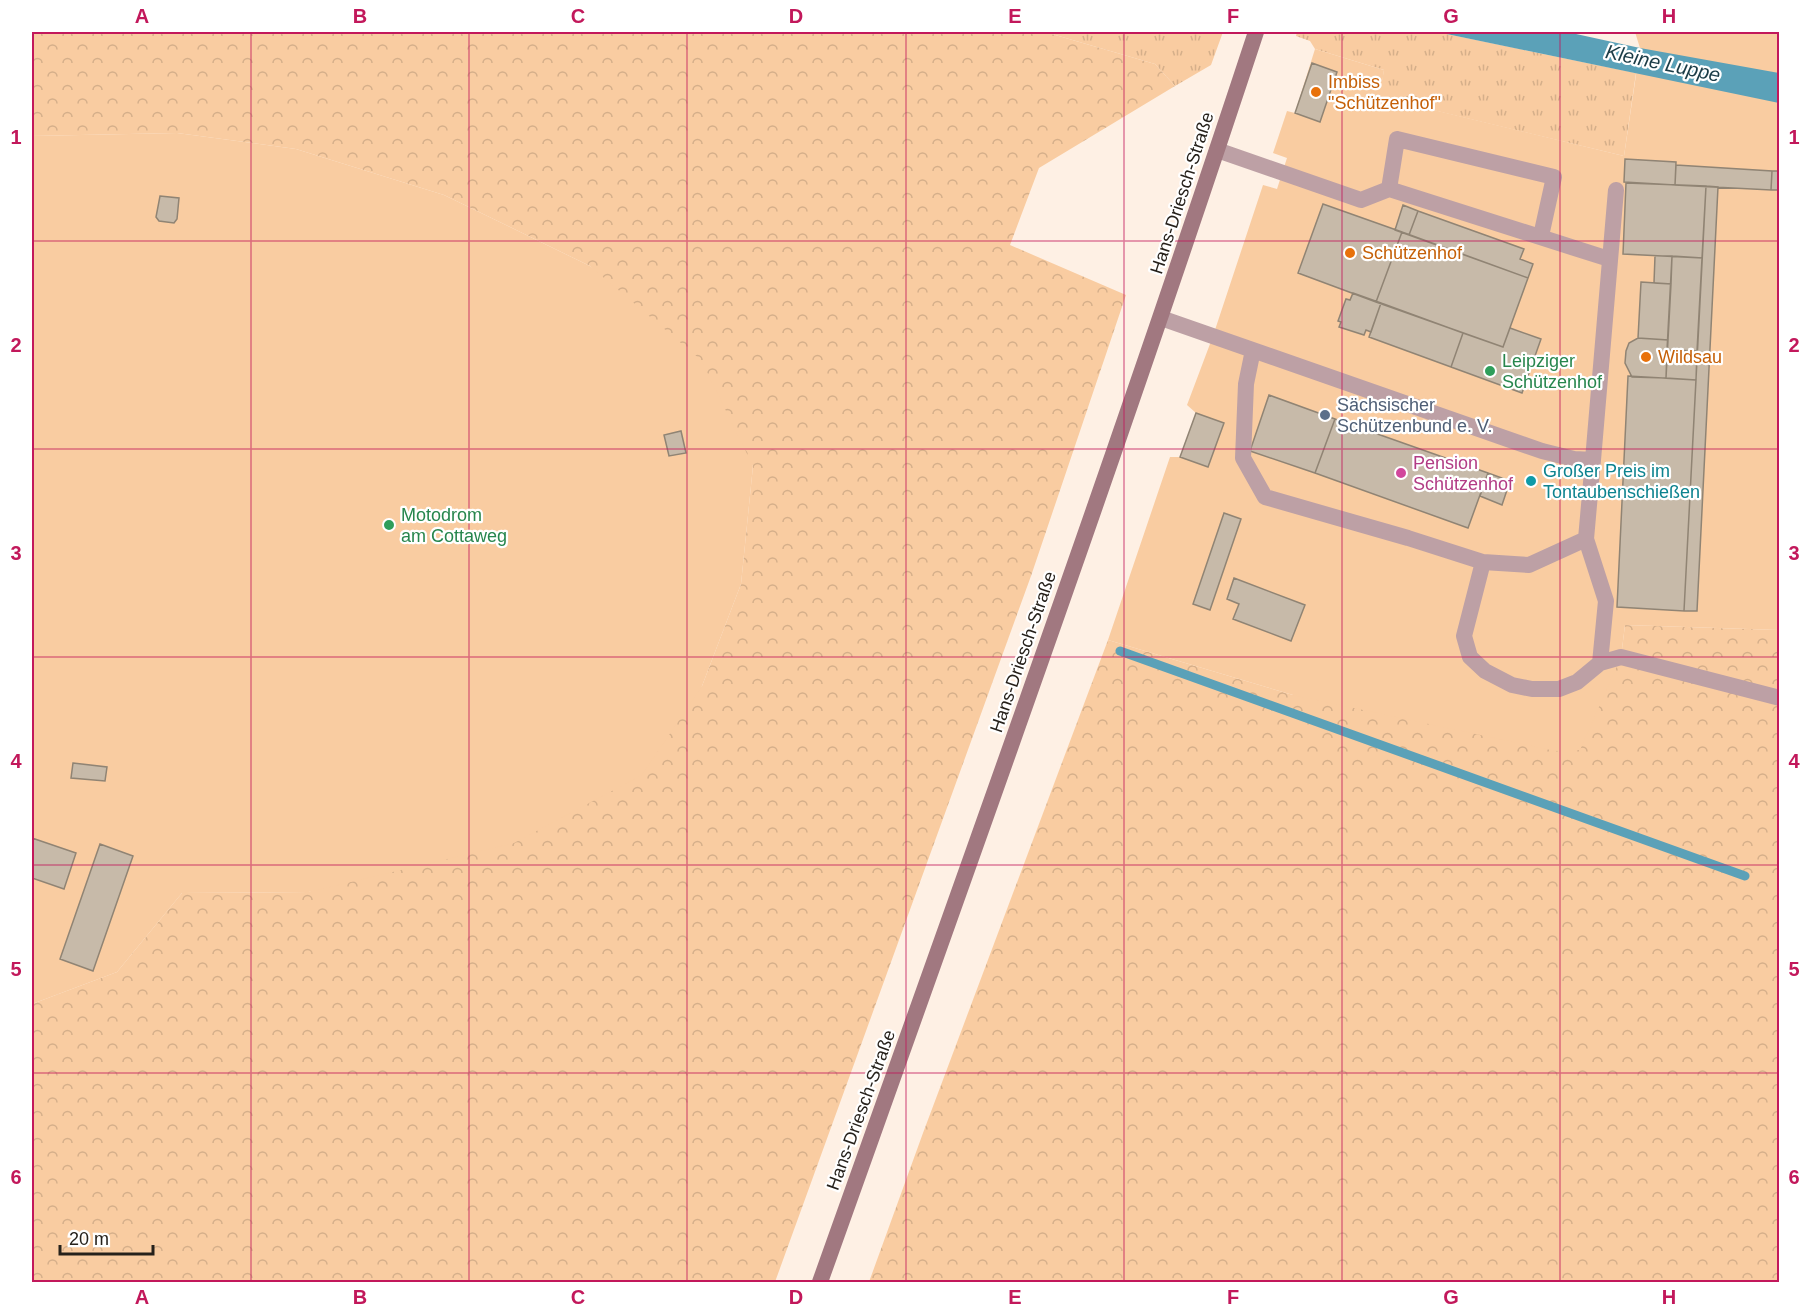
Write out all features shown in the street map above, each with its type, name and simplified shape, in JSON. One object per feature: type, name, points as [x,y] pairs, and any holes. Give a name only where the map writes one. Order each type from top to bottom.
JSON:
[{"type":"main road","name":"Hans-Driesch-Straße","points":[[820,1282],[1161,318],[1256,32]]},
{"type":"lane","points":[[1389,189],[1398,140],[1554,177],[1541,236]]},
{"type":"lane","points":[[1217,150],[1361,200],[1389,189],[1609,259]]},
{"type":"lane","points":[[1600,663],[1606,601],[1586,539],[1616,190]]},
{"type":"lane","points":[[1161,318],[1542,451],[1574,459],[1593,460]]},
{"type":"lane","points":[[1253,350],[1246,384],[1243,458],[1265,497],[1483,562],[1529,565],[1586,539]]},
{"type":"lane","points":[[1483,562],[1464,636],[1470,657],[1485,671],[1512,685],[1532,689],[1559,688],[1577,682],[1600,663],[1621,657],[1779,698]]},
{"type":"green space","points":[[32,32],[1045,32],[1155,64],[1175,86],[1039,168],[1010,245],[1126,295],[1031,576],[775,1282],[32,1282],[32,1004],[117,972],[182,893],[309,892],[702,686],[741,584],[753,466],[590,266],[444,195],[296,149],[177,133],[32,136]]},
{"type":"green space","points":[[1045,32],[1223,32],[1211,65],[1175,86],[1155,64]]},
{"type":"green space","points":[[1297,32],[1437,32],[1636,73],[1624,156],[1379,97],[1384,70],[1315,49],[1310,41],[1296,36]]},
{"type":"green space","name":"Leipziger Schützenhof","points":[[1635,32],[1779,32],[1779,630],[1625,625],[1621,657],[1580,750],[1555,751],[1293,695],[1108,640],[1170,457],[1180,457],[1196,413],[1187,405],[1213,336],[1263,185],[1277,189],[1287,158],[1273,153],[1287,111],[1295,113],[1315,49],[1384,70],[1380,97],[1624,156],[1640,48]]},
{"type":"green space","name":"Motodrom am Cottaweg","points":[[177,133],[296,149],[444,195],[590,266],[701,360],[753,466],[741,584],[702,686],[642,775],[514,843],[309,892],[182,893],[117,972],[32,1004],[32,136]]},
{"type":"green space","points":[[1625,625],[1779,630],[1779,1282],[869,1282],[1108,640],[1293,695],[1621,657]]},
{"type":"water","name":"Kleine Luppe","points":[[1437,32],[1567,32],[1640,48],[1779,73],[1779,103]]},
{"type":"building","name":"Imbiss \"Schützenhof\"","points":[[1312,63],[1337,72],[1320,122],[1295,113]]},
{"type":"building","points":[[1625,159],[1676,162],[1675,185],[1624,182]]},
{"type":"building","points":[[1676,165],[1772,171],[1771,190],[1675,185]]},
{"type":"building","points":[[1772,171],[1780,171],[1780,190],[1771,190]]},
{"type":"building","points":[[1626,183],[1706,186],[1702,258],[1623,254]]},
{"type":"building","points":[[1706,186],[1718,187],[1697,611],[1684,611]]},
{"type":"building","points":[[160,196],[179,198],[177,219],[174,223],[159,221],[156,217]]},
{"type":"building","name":"Schützenhof","points":[[1323,204],[1402,232],[1376,302],[1298,273]]},
{"type":"building","points":[[1403,205],[1418,211],[1409,235],[1395,230]]},
{"type":"building","points":[[1418,211],[1524,249],[1520,259],[1533,264],[1528,278],[1409,235]]},
{"type":"building","points":[[1402,232],[1528,278],[1503,347],[1376,302]]},
{"type":"building","points":[[1655,256],[1672,256],[1671,284],[1654,283]]},
{"type":"building","points":[[1672,256],[1702,258],[1697,351],[1667,350]]},
{"type":"building","points":[[1641,282],[1671,284],[1668,340],[1638,338]]},
{"type":"building","points":[[1353,293],[1381,303],[1371,332],[1366,330],[1364,335],[1339,327],[1341,322],[1338,321],[1346,299],[1350,300]]},
{"type":"building","points":[[1381,303],[1463,333],[1451,367],[1369,337]]},
{"type":"building","points":[[1510,328],[1541,339],[1522,393],[1451,367],[1463,333],[1503,347]]},
{"type":"building","name":"Wildsau","points":[[1638,338],[1668,340],[1666,378],[1632,377],[1625,363],[1626,351],[1629,343]]},
{"type":"building","points":[[1667,350],[1697,351],[1696,380],[1666,378]]},
{"type":"building","points":[[1628,376],[1696,380],[1684,611],[1617,607]]},
{"type":"building","points":[[1269,395],[1335,419],[1315,473],[1250,451]]},
{"type":"building","points":[[1196,413],[1224,423],[1208,467],[1180,457]]},
{"type":"building","name":"Pension Schützenhof","points":[[1335,419],[1488,473],[1468,528],[1315,473]]},
{"type":"building","points":[[681,431],[686,453],[669,456],[664,435]]},
{"type":"building","points":[[1488,473],[1510,481],[1502,505],[1480,496]]},
{"type":"building","points":[[1224,513],[1241,519],[1210,610],[1193,604]]},
{"type":"building","points":[[1234,578],[1305,605],[1291,641],[1233,619],[1239,604],[1227,599]]},
{"type":"building","points":[[73,763],[107,767],[105,781],[71,778]]},
{"type":"building","points":[[32,838],[76,853],[64,889],[32,878]]},
{"type":"building","points":[[100,844],[133,856],[93,971],[60,959]]},
{"type":"waterway","points":[[1120,651],[1745,876]]},
{"type":"place","name":"Imbiss \"Schützenhof\"","points":[[1316,92]]},
{"type":"place","name":"Schützenhof","points":[[1350,253]]},
{"type":"place","name":"Wildsau","points":[[1646,357]]},
{"type":"place","name":"Leipziger Schützenhof","points":[[1490,371]]},
{"type":"place","name":"Sächsischer Schützenbund e. V.","points":[[1325,415]]},
{"type":"place","name":"Pension Schützenhof","points":[[1401,473]]},
{"type":"place","name":"Großer Preis im Tontaubenschießen","points":[[1531,481]]},
{"type":"place","name":"Motodrom am Cottaweg","points":[[389,525]]}]
